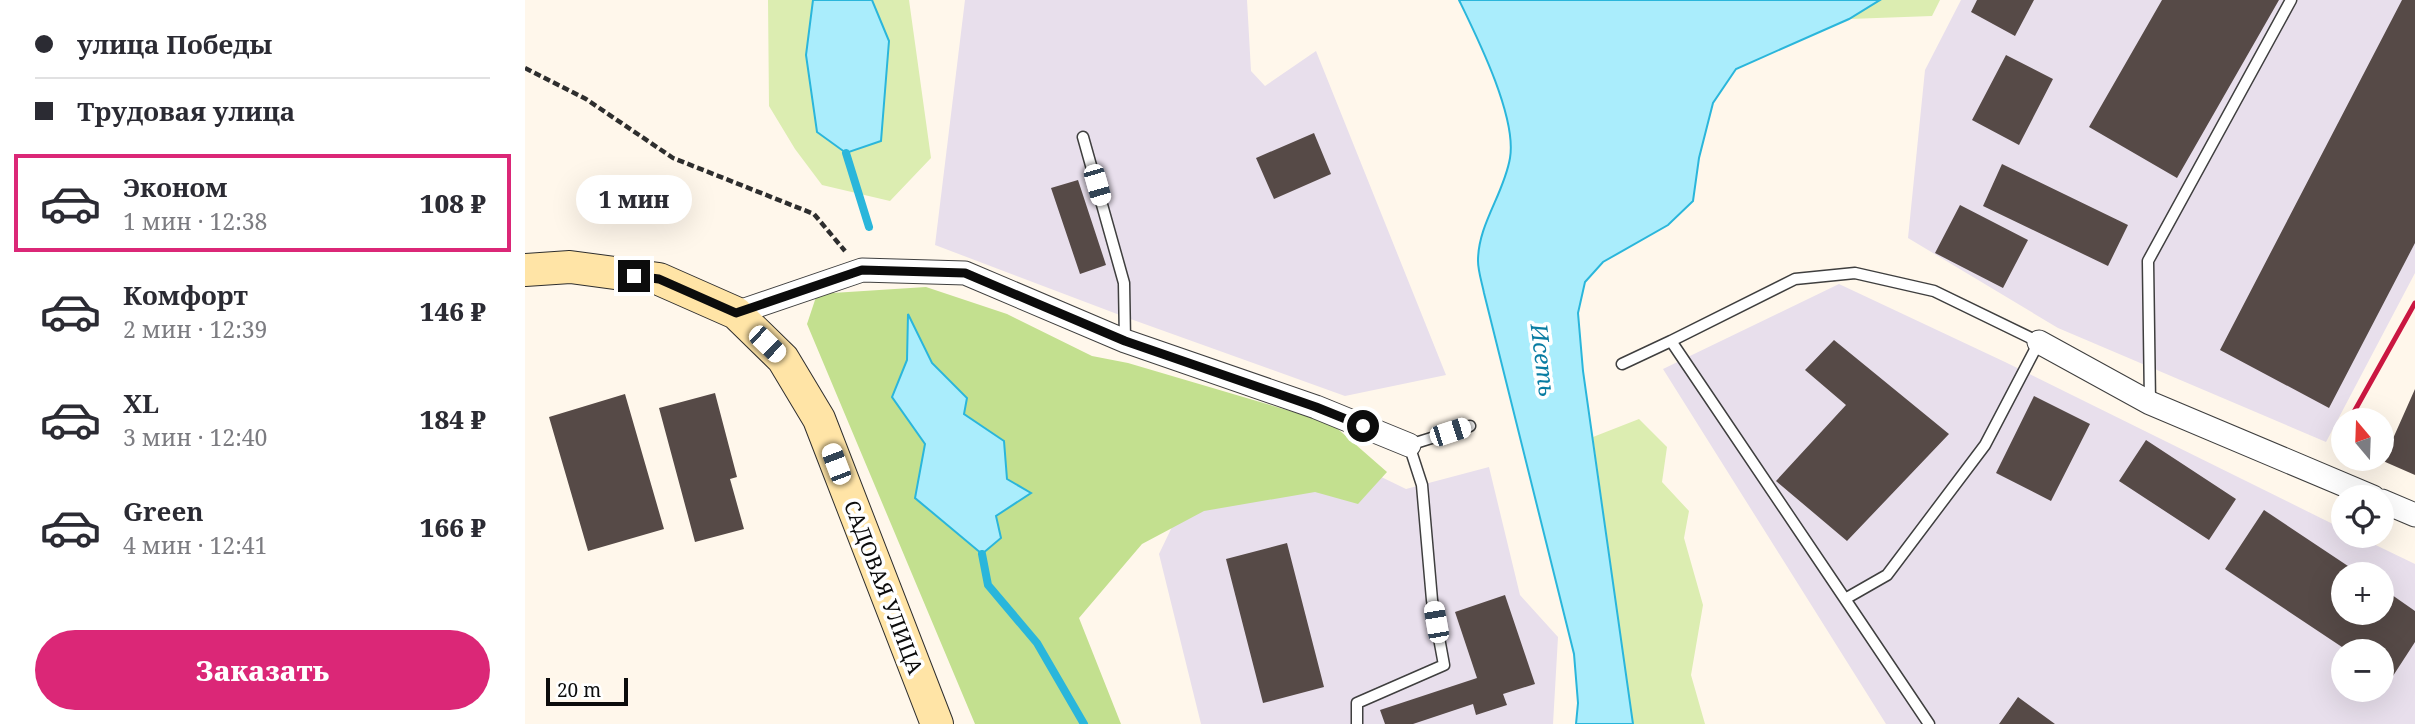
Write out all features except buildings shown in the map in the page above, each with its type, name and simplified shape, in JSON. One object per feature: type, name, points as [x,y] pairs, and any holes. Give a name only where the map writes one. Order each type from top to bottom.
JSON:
[{"type":"main road","points":[[525,270],[570,267],[659,279],[736,313]]},
{"type":"main road","name":"САДОВАЯ УЛИЦА","points":[[736,313],[783,359],[819,419],[937,724]]},
{"type":"street","points":[[736,313],[862,270],[965,273],[1125,341],[1316,407],[1409,445]]},
{"type":"street","points":[[2039,342],[2150,403],[2345,485]]},
{"type":"street","points":[[2394,506],[2415,515]]},
{"type":"lane","points":[[2150,403],[2148,261],[2291,0]]},
{"type":"lane","points":[[1083,137],[1124,283],[1125,341]]},
{"type":"lane","points":[[1622,363],[1795,279],[1855,273],[1934,292],[2039,342],[1985,445],[1887,575],[1845,599]]},
{"type":"lane","points":[[1671,341],[1929,724]]},
{"type":"lane","points":[[1357,724],[1357,703],[1444,666],[1432,600],[1422,485],[1409,445],[1470,426]]},
{"type":"path","points":[[525,68],[586,99],[673,158],[814,214],[862,270]]},
{"type":"shaded area","points":[[965,0],[1247,0],[1251,71],[1265,86],[1316,51],[1446,375],[1345,396],[935,245]]},
{"type":"shaded area","points":[[1961,0],[2415,0],[2415,273],[2344,408],[2331,408],[2331,433],[2326,442],[2058,328],[1908,238],[1925,70]]},
{"type":"shaded area","points":[[1839,284],[2005,362],[2331,523],[2331,548],[2382,548],[2415,564],[2415,724],[1886,724],[1663,369]]},
{"type":"shaded area","points":[[1231,404],[1406,489],[1489,467],[1520,595],[1558,637],[1553,724],[1201,724],[1159,554]]},
{"type":"green space","points":[[768,0],[909,0],[931,158],[890,201],[822,185],[795,149],[769,106]]},
{"type":"green space","points":[[1880,0],[1940,0],[1932,16],[1849,19]]},
{"type":"green space","points":[[926,287],[1007,314],[1092,356],[1128,363],[1331,423],[1387,472],[1358,504],[1315,492],[1204,511],[1142,544],[1079,618],[1121,724],[975,724],[807,324],[817,294]],"holes":[[[908,316],[932,363],[967,398],[964,414],[1004,441],[1007,479],[1030,493],[996,516],[915,498],[925,444],[892,397],[907,360]]]},
{"type":"green space","points":[[1639,419],[1667,447],[1662,482],[1689,511],[1684,538],[1703,605],[1691,675],[1705,724],[1633,724],[1593,437]]},
{"type":"water","points":[[813,0],[872,0],[889,41],[881,141],[846,153],[817,132],[806,55]]},
{"type":"water","name":"Исеть","points":[[1459,0],[1880,0],[1849,19],[1736,69],[1713,103],[1699,158],[1693,201],[1668,225],[1603,262],[1585,282],[1578,313],[1583,371],[1633,724],[1576,724],[1578,703],[1574,654],[1478,265],[1482,234],[1510,158],[1508,121],[1494,78]]},
{"type":"water","points":[[908,314],[932,363],[967,398],[964,414],[1004,441],[1007,479],[1031,493],[996,516],[1001,538],[982,554],[915,498],[925,444],[892,397],[907,360]]},
{"type":"waterway","points":[[846,153],[869,227]]},
{"type":"waterway","points":[[982,554],[988,585],[1037,643],[1084,724]]},
{"type":"railway","points":[[2356,408],[2415,303]]},
{"type":"route","points":[[634,276],[659,279],[736,313],[862,270],[965,273],[1125,341],[1363,426]]}]
